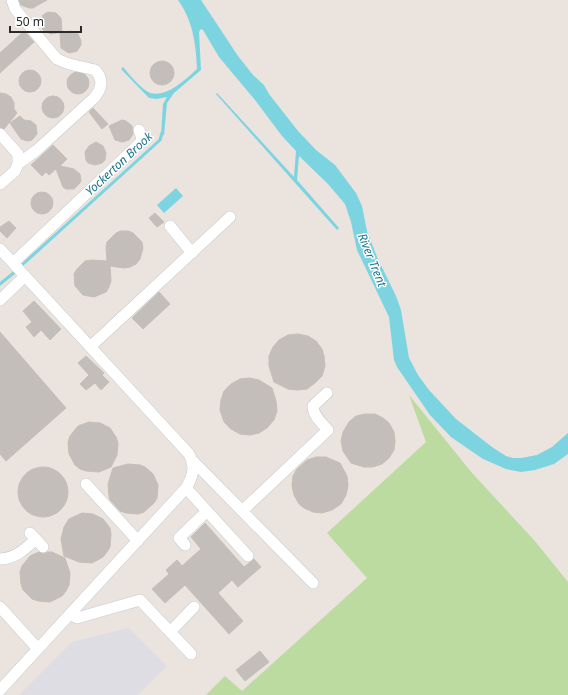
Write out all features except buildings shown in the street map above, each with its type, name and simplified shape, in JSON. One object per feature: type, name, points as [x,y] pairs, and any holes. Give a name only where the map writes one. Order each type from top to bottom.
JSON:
[{"type":"lane","points":[[12,0],[15,9],[57,59],[69,64],[95,70],[101,81],[100,91],[94,98],[37,150],[18,164]]},
{"type":"lane","points":[[13,263],[140,143],[142,138],[139,130]]},
{"type":"lane","points":[[0,134],[18,154],[18,164],[15,171],[0,184]]},
{"type":"lane","points":[[90,347],[230,217]]},
{"type":"lane","points":[[170,226],[192,253]]},
{"type":"lane","points":[[0,249],[189,454],[192,461],[193,473],[186,488],[0,690]]},
{"type":"lane","points":[[0,300],[25,276]]},
{"type":"lane","points":[[242,511],[328,430],[314,414],[313,410],[313,406],[327,393]]},
{"type":"lane","points":[[192,461],[312,583]]},
{"type":"lane","points":[[86,484],[138,541]]},
{"type":"lane","points":[[186,488],[248,556]]},
{"type":"lane","points":[[186,545],[179,538],[207,511]]},
{"type":"lane","points":[[0,559],[20,554],[36,540]]},
{"type":"lane","points":[[70,614],[76,618],[140,600],[191,654]]},
{"type":"lane","points":[[0,607],[38,649]]},
{"type":"lane","points":[[170,632],[194,607]]},
{"type":"shaded area","points":[[129,628],[167,666],[137,695],[19,695],[72,642]]},
{"type":"green space","points":[[409,395],[472,473],[534,540],[568,582],[568,695],[206,695],[225,676],[242,691],[367,578],[327,533],[426,442]]},
{"type":"water","name":"River Trent","points":[[178,0],[201,0],[238,56],[253,75],[264,85],[269,94],[298,131],[316,150],[335,165],[356,193],[362,206],[367,231],[377,257],[396,296],[401,310],[409,358],[418,375],[429,390],[456,419],[506,456],[521,458],[537,455],[552,447],[568,433],[568,454],[554,464],[535,470],[521,472],[506,469],[483,459],[451,437],[430,415],[397,367],[394,360],[389,317],[357,250],[351,222],[345,204],[328,184],[299,156],[297,180],[339,228],[337,230],[216,94],[217,93],[294,177],[296,151],[282,136],[255,100],[219,57],[201,29],[199,32],[201,70],[174,93],[167,103],[164,135],[161,135],[163,104],[167,97],[157,99],[149,98],[121,69],[123,67],[145,90],[159,94],[173,88],[197,69],[193,33],[187,16]]},
{"type":"water","points":[[176,188],[183,196],[164,213],[157,205]]},
{"type":"waterway","name":"Yockerton Brook","points":[[22,265],[160,140],[162,133]]},
{"type":"waterway","name":"Yockerton Brook","points":[[0,284],[16,271]]}]
